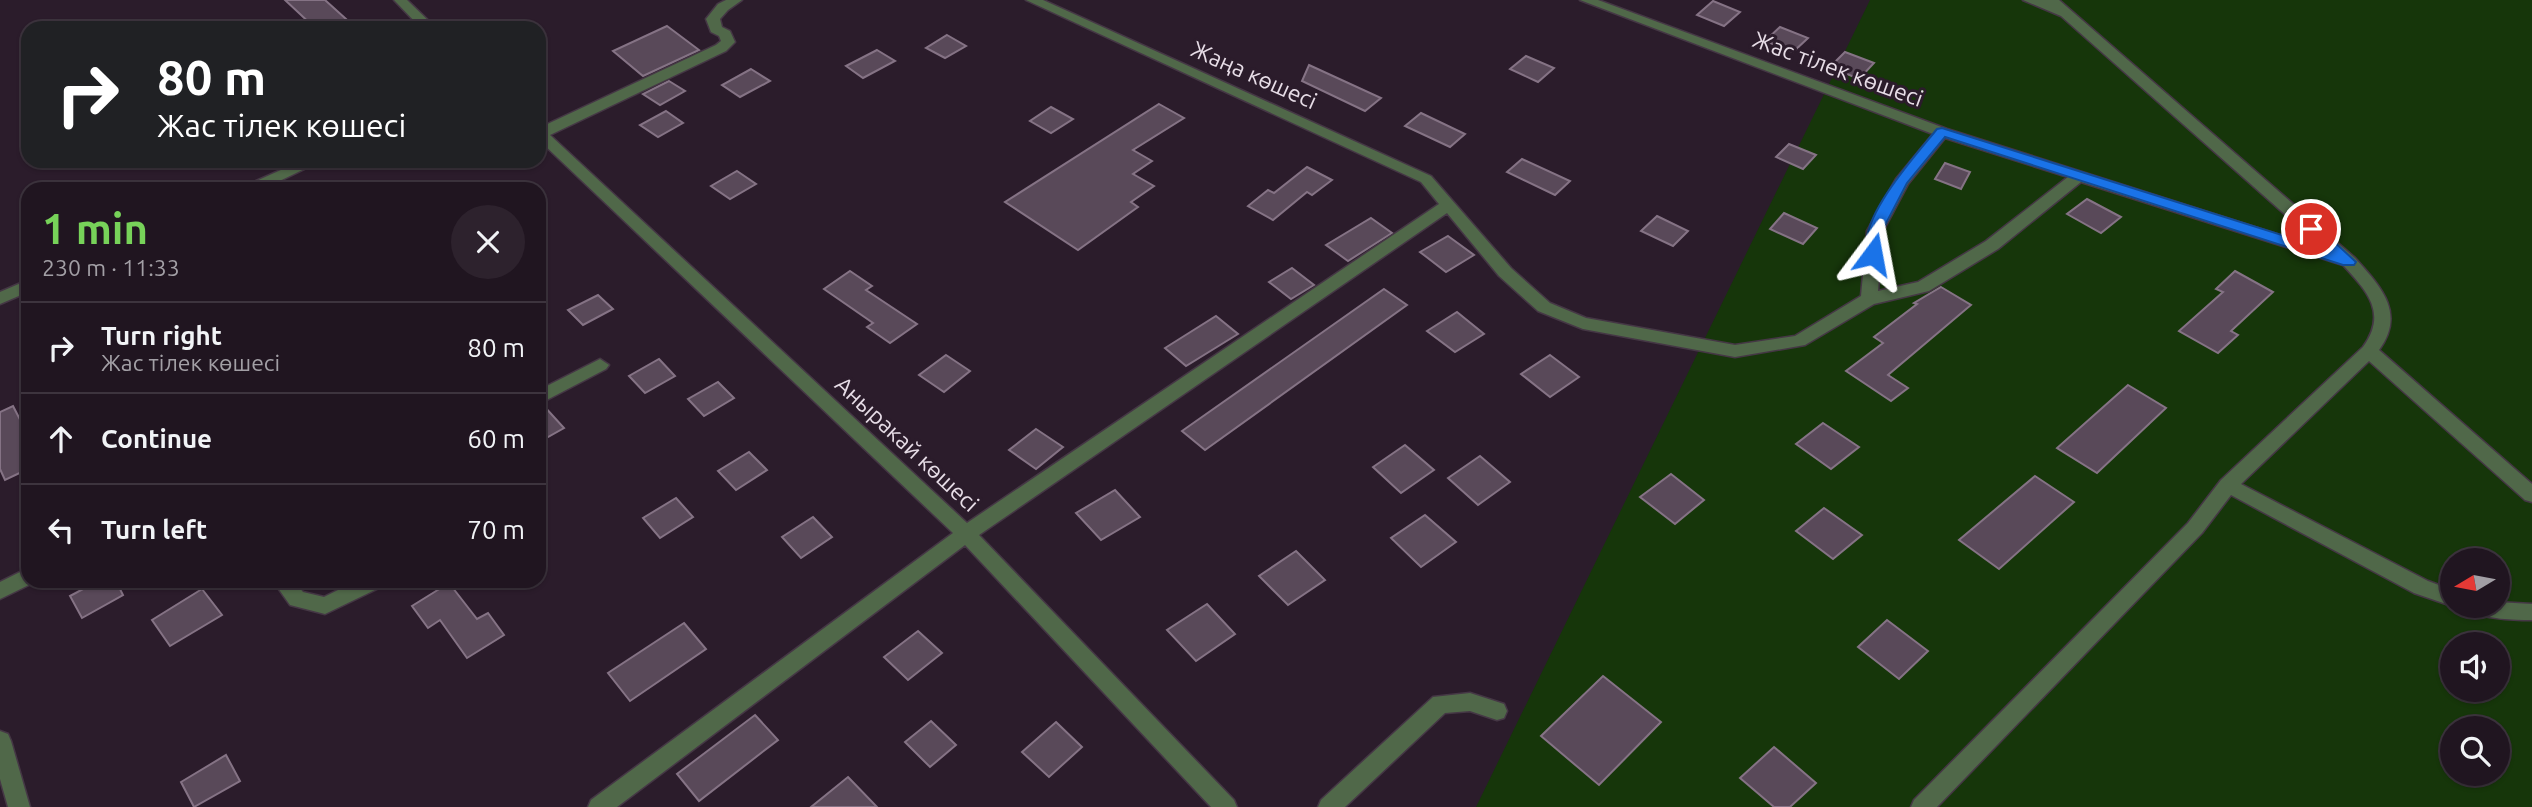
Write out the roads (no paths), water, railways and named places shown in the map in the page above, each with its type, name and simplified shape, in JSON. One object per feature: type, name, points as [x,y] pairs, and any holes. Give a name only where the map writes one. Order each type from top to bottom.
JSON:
[{"type":"street","points":[[400,0],[422,21]]},
{"type":"street","points":[[546,130],[721,48],[728,41],[725,34],[716,29],[713,19],[723,7],[736,0]]},
{"type":"street","name":"Жаңа көшесі","points":[[1032,0],[1426,179],[1505,272],[1544,307],[1583,323],[1735,351],[1799,341],[1869,299],[1923,287],[1992,245],[2079,176]]},
{"type":"street","name":"Жас тілек көшесі","points":[[1586,0],[1942,132],[2348,262]]},
{"type":"street","points":[[2029,0],[2066,13]]},
{"type":"street","points":[[1922,807],[2185,538],[2228,485],[2370,351],[2383,330],[2383,308],[2370,285],[2348,262],[2051,0]]},
{"type":"street","points":[[1869,299],[1875,231],[1901,181],[1942,132]]},
{"type":"street","name":"Аныракай көшесі","points":[[546,139],[966,534],[1226,807]]},
{"type":"street","points":[[266,182],[298,168]]},
{"type":"street","points":[[599,807],[966,534],[1447,205]]},
{"type":"street","points":[[0,299],[21,289]]},
{"type":"street","points":[[2370,351],[2532,495]]},
{"type":"street","points":[[546,394],[600,365]]},
{"type":"street","points":[[2228,485],[2420,587],[2440,594]]},
{"type":"street","points":[[0,591],[21,580]]},
{"type":"street","points":[[288,588],[297,599],[325,606],[360,588]]},
{"type":"street","points":[[2510,611],[2532,612]]},
{"type":"street","points":[[1329,807],[1440,704],[1470,702],[1497,711]]},
{"type":"street","points":[[0,741],[19,807]]}]
